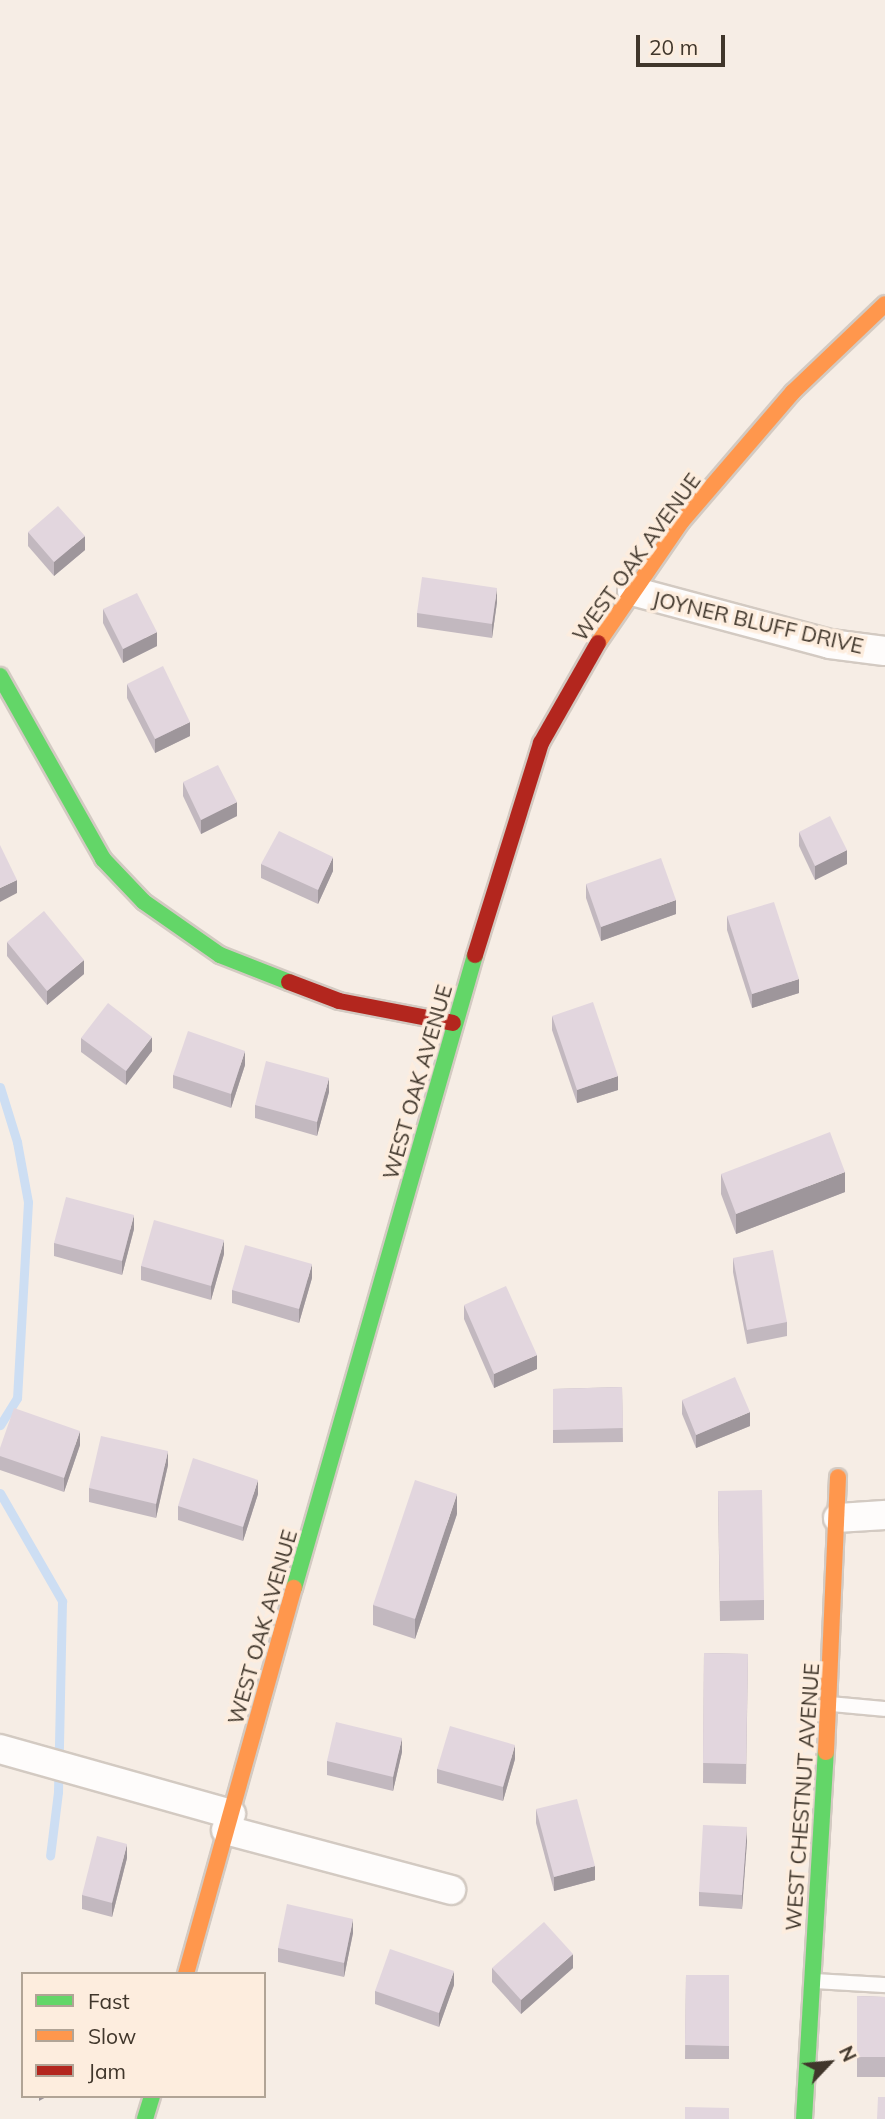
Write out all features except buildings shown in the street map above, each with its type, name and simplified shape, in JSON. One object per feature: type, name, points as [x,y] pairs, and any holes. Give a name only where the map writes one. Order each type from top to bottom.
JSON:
[{"type":"street","name":"WEST OAK AVENUE","points":[[187,1972],[453,1023],[541,743],[632,591],[682,522],[793,392],[885,304]]},
{"type":"street","name":"JOYNER BLUFF DRIVE","points":[[632,591],[830,644],[885,651]]},
{"type":"street","points":[[0,676],[103,859],[144,902],[220,955],[339,1001],[453,1023]]},
{"type":"street","name":"WEST CHESTNUT AVENUE","points":[[804,2119],[830,1703],[838,1477]]},
{"type":"street","points":[[838,1518],[885,1515]]},
{"type":"street","points":[[0,1749],[451,1891]]},
{"type":"street","points":[[145,2119],[151,2098]]},
{"type":"lane","points":[[830,1703],[885,1709]]},
{"type":"lane","points":[[812,1980],[885,1985]]},
{"type":"waterway","points":[[0,1087],[17,1142],[28,1202],[17,1398],[0,1425]]},
{"type":"waterway","points":[[0,1493],[62,1601],[58,1792],[50,1856]]},
{"type":"traffic: fast","points":[[0,676],[103,859],[144,902],[220,955],[289,982]]},
{"type":"traffic: fast","points":[[294,1588],[475,955]]},
{"type":"traffic: fast","points":[[804,2119],[826,1752]]},
{"type":"traffic: fast","points":[[145,2119],[151,2098]]},
{"type":"traffic: slow","points":[[598,643],[682,521],[793,392],[885,304]]},
{"type":"traffic: slow","points":[[826,1752],[838,1477]]},
{"type":"traffic: slow","points":[[187,1972],[294,1588]]},
{"type":"traffic: jam","points":[[475,955],[541,743],[598,643]]},
{"type":"traffic: jam","points":[[289,982],[339,1001],[453,1023]]}]
